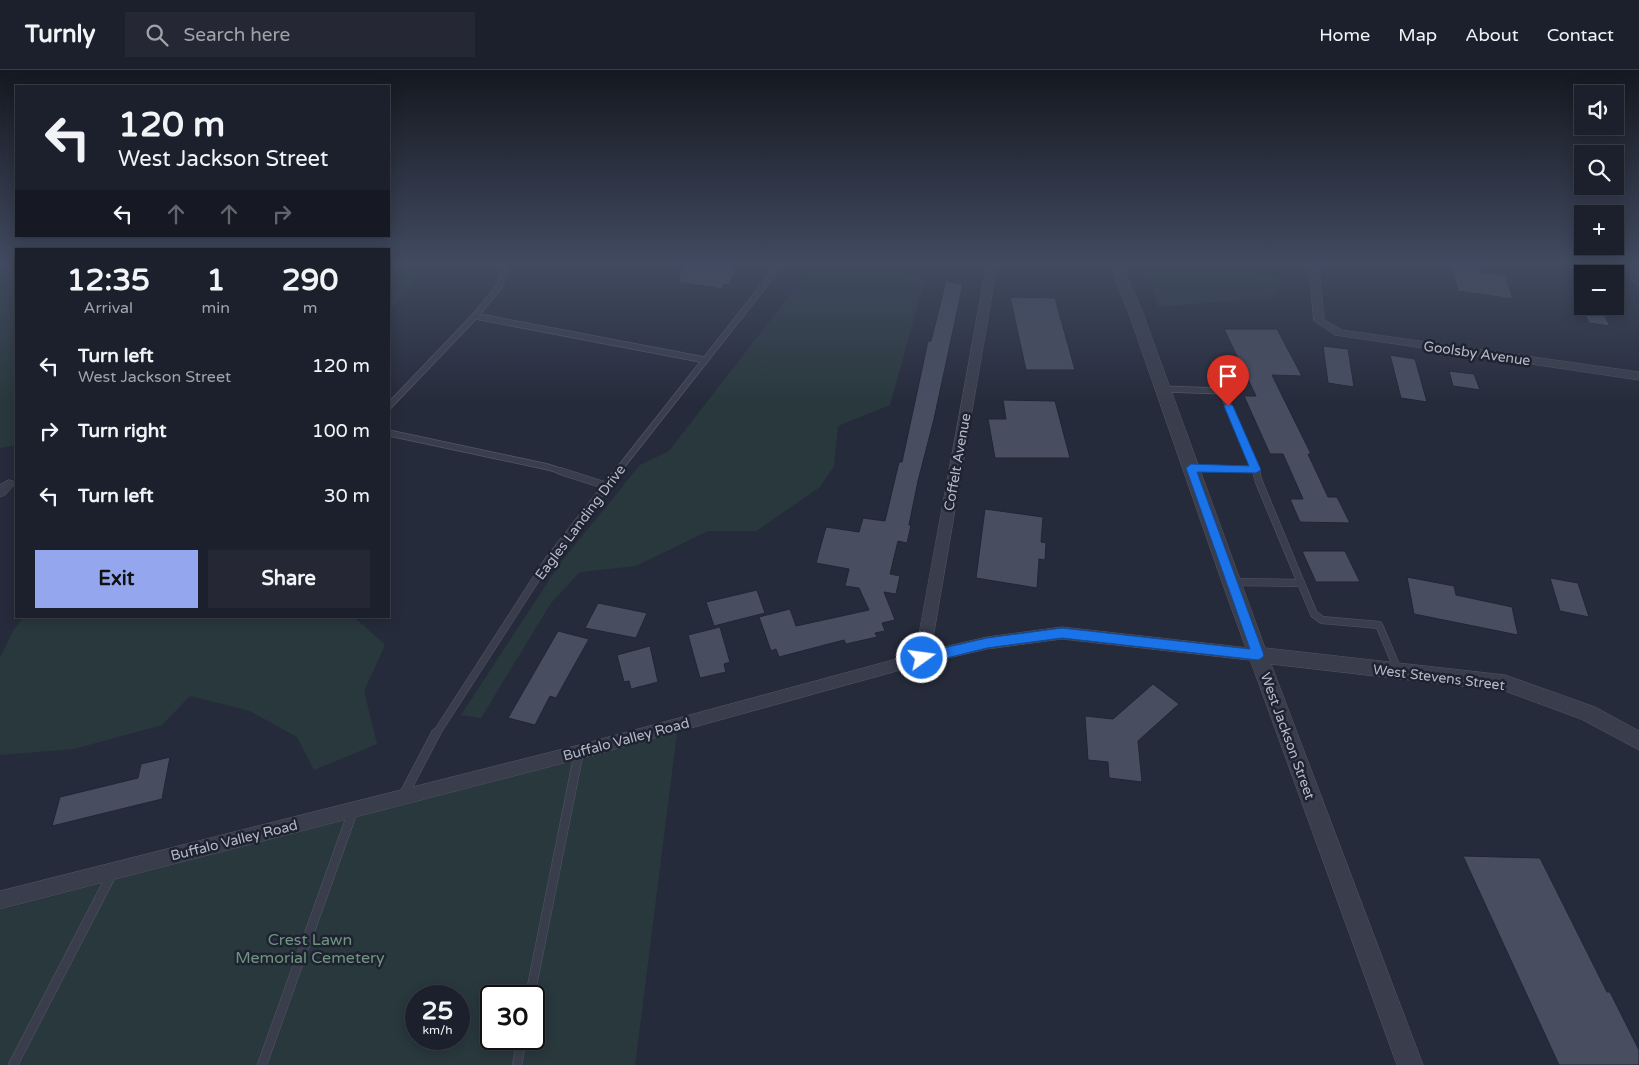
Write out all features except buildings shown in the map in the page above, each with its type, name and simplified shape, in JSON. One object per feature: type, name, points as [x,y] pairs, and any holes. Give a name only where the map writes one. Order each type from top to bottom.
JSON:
[{"type":"street","name":"Coffelt Avenue","points":[[922,658],[984,311]]},
{"type":"street","name":"West Jackson Street","points":[[1135,311],[1231,582],[1410,1065]]},
{"type":"street","name":"Goolsby Avenue","points":[[1317,311],[1318,322],[1339,333],[1639,376]]},
{"type":"street","name":"Buffalo Valley Road","points":[[0,900],[579,752],[922,658],[987,643],[1062,633],[1258,655]]},
{"type":"street","name":"West Stevens Street","points":[[1258,655],[1505,683],[1588,713],[1639,742]]},
{"type":"lane","points":[[390,405],[479,311]]},
{"type":"lane","name":"Eagles Landing Drive","points":[[403,796],[441,724],[547,562],[743,311]]},
{"type":"lane","points":[[475,316],[705,360]]},
{"type":"lane","points":[[1162,389],[1222,391],[1314,614],[1322,620],[1379,625],[1398,671]]},
{"type":"lane","points":[[390,433],[548,467],[607,486]]},
{"type":"lane","points":[[1191,468],[1256,470]]},
{"type":"lane","points":[[1231,582],[1301,583]]},
{"type":"lane","points":[[532,985],[579,752]]},
{"type":"lane","points":[[262,1065],[354,810]]},
{"type":"lane","points":[[13,1065],[114,870]]},
{"type":"lane","points":[[517,1065],[520,1050]]},
{"type":"green space","points":[[0,311],[15,311],[15,445],[0,448]]},
{"type":"green space","points":[[777,311],[916,311],[890,405],[838,426],[834,466],[820,487],[756,531],[708,531],[636,566],[580,572],[551,603],[481,718],[461,715],[561,562],[640,465],[669,451]]},
{"type":"green space","points":[[23,618],[355,618],[385,645],[364,691],[377,744],[314,770],[297,737],[250,711],[190,696],[162,725],[74,749],[0,755],[0,658],[14,629]]},
{"type":"green space","name":"Crest Lawn Memorial Cemetery","points":[[677,733],[635,1065],[0,1065],[0,910]]},
{"type":"route","points":[[922,658],[987,643],[1062,633],[1258,655],[1191,468],[1256,470],[1228,406]]}]
